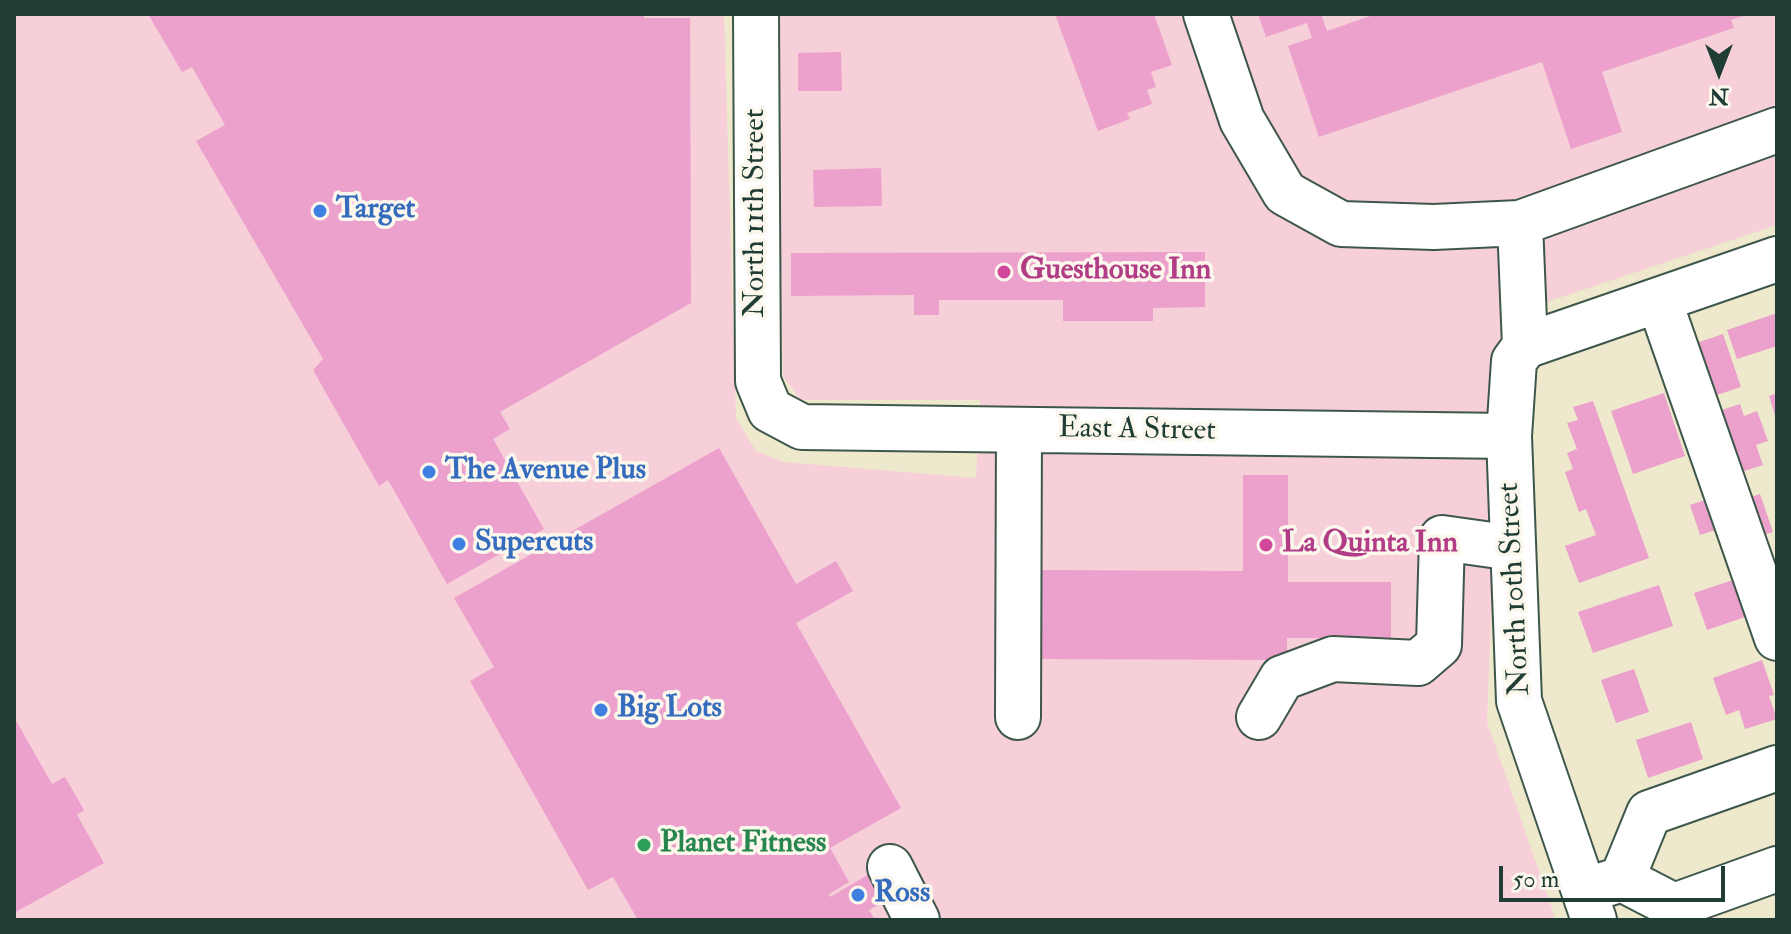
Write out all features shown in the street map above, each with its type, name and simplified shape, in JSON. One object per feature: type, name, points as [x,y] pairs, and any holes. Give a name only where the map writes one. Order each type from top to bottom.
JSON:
[{"type":"street","name":"North 11th Street","points":[[756,14],[758,381],[770,410]]},
{"type":"street","points":[[1206,14],[1242,120],[1285,193],[1341,224],[1434,227],[1520,223],[1777,130]]},
{"type":"street","points":[[1520,223],[1525,346],[1777,259]]},
{"type":"street","points":[[1659,300],[1777,638]]},
{"type":"street","name":"North 10th Street","points":[[1525,346],[1514,361],[1509,436],[1519,701],[1600,897]]},
{"type":"street","name":"East A Street","points":[[770,410],[802,427],[1509,436]]},
{"type":"street","points":[[1018,717],[1019,430]]},
{"type":"street","points":[[1259,717],[1282,678],[1333,659],[1418,663],[1439,645],[1442,538],[1513,548]]},
{"type":"street","points":[[1777,768],[1649,813],[1600,897],[1674,906],[1777,869]]},
{"type":"street","points":[[890,867],[917,920]]},
{"type":"shaded area","points":[[14,14],[724,14],[736,418],[756,451],[783,462],[976,478],[980,400],[801,400],[783,377],[774,14],[1777,14],[1777,225],[1502,317],[1487,722],[1556,920],[14,920]]},
{"type":"building","points":[[148,14],[644,14],[644,18],[690,18],[691,303],[500,412],[510,429],[493,439],[544,529],[447,584],[388,480],[379,486],[313,370],[323,359],[196,141],[225,125],[192,67],[182,72]]},
{"type":"building","points":[[1055,14],[1154,14],[1172,65],[1151,72],[1156,87],[1147,90],[1152,104],[1127,113],[1130,119],[1098,131]]},
{"type":"building","points":[[1258,14],[1321,14],[1327,31],[1376,14],[1746,15],[1731,20],[1734,28],[1602,72],[1622,132],[1571,149],[1542,62],[1319,137],[1288,46],[1312,38],[1307,23],[1266,37]]},
{"type":"building","points":[[841,52],[842,91],[798,91],[798,53]]},
{"type":"building","points":[[881,168],[882,206],[814,207],[813,170]]},
{"type":"building","points":[[1205,252],[1205,307],[1153,308],[1153,321],[1063,321],[1063,300],[939,300],[939,315],[914,315],[914,295],[791,296],[791,253]]},
{"type":"building","points":[[1777,313],[1777,346],[1737,359],[1727,330]]},
{"type":"building","points":[[1723,334],[1741,387],[1705,399],[1687,346]]},
{"type":"building","points":[[1664,393],[1685,456],[1633,474],[1611,411]]},
{"type":"building","points":[[1777,393],[1777,419],[1776,419],[1769,396]]},
{"type":"building","points":[[1593,401],[1649,558],[1579,583],[1565,546],[1596,535],[1586,509],[1579,512],[1565,472],[1573,469],[1567,453],[1577,449],[1567,423],[1578,420],[1573,407]]},
{"type":"building","points":[[1740,404],[1744,416],[1757,411],[1768,441],[1756,445],[1763,465],[1735,474],[1713,413]]},
{"type":"building","points":[[719,448],[796,584],[836,561],[853,591],[796,623],[901,808],[830,848],[849,882],[829,894],[830,897],[871,873],[887,900],[869,910],[875,920],[638,920],[613,877],[588,890],[470,681],[494,667],[454,598]]},
{"type":"building","name":"La Quinta Inn","points":[[1243,475],[1288,475],[1288,582],[1391,582],[1391,638],[1287,638],[1287,660],[1037,659],[1037,570],[1243,571]]},
{"type":"building","points":[[1760,494],[1773,532],[1752,538],[1739,501]]},
{"type":"building","points":[[1711,498],[1722,528],[1700,535],[1690,505]]},
{"type":"building","points":[[1739,578],[1751,615],[1707,630],[1694,593]]},
{"type":"building","points":[[1659,585],[1673,626],[1593,653],[1578,612]]},
{"type":"building","points":[[1762,660],[1774,695],[1769,696],[1777,719],[1745,729],[1739,710],[1726,715],[1713,678]]},
{"type":"building","points":[[1634,669],[1649,712],[1616,723],[1601,680]]},
{"type":"building","points":[[14,717],[52,784],[65,777],[84,810],[77,815],[104,863],[14,913]]},
{"type":"building","points":[[1691,722],[1703,759],[1648,778],[1636,740]]},
{"type":"place","name":"Target","points":[[320,211]]},
{"type":"place","name":"Guesthouse Inn","points":[[1004,272]]},
{"type":"place","name":"The Avenue Plus","points":[[429,472]]},
{"type":"place","name":"Supercuts","points":[[459,544]]},
{"type":"place","name":"La Quinta Inn","points":[[1266,545]]},
{"type":"place","name":"Big Lots","points":[[601,710]]},
{"type":"place","name":"Planet Fitness","points":[[644,845]]},
{"type":"place","name":"Ross","points":[[858,895]]}]
